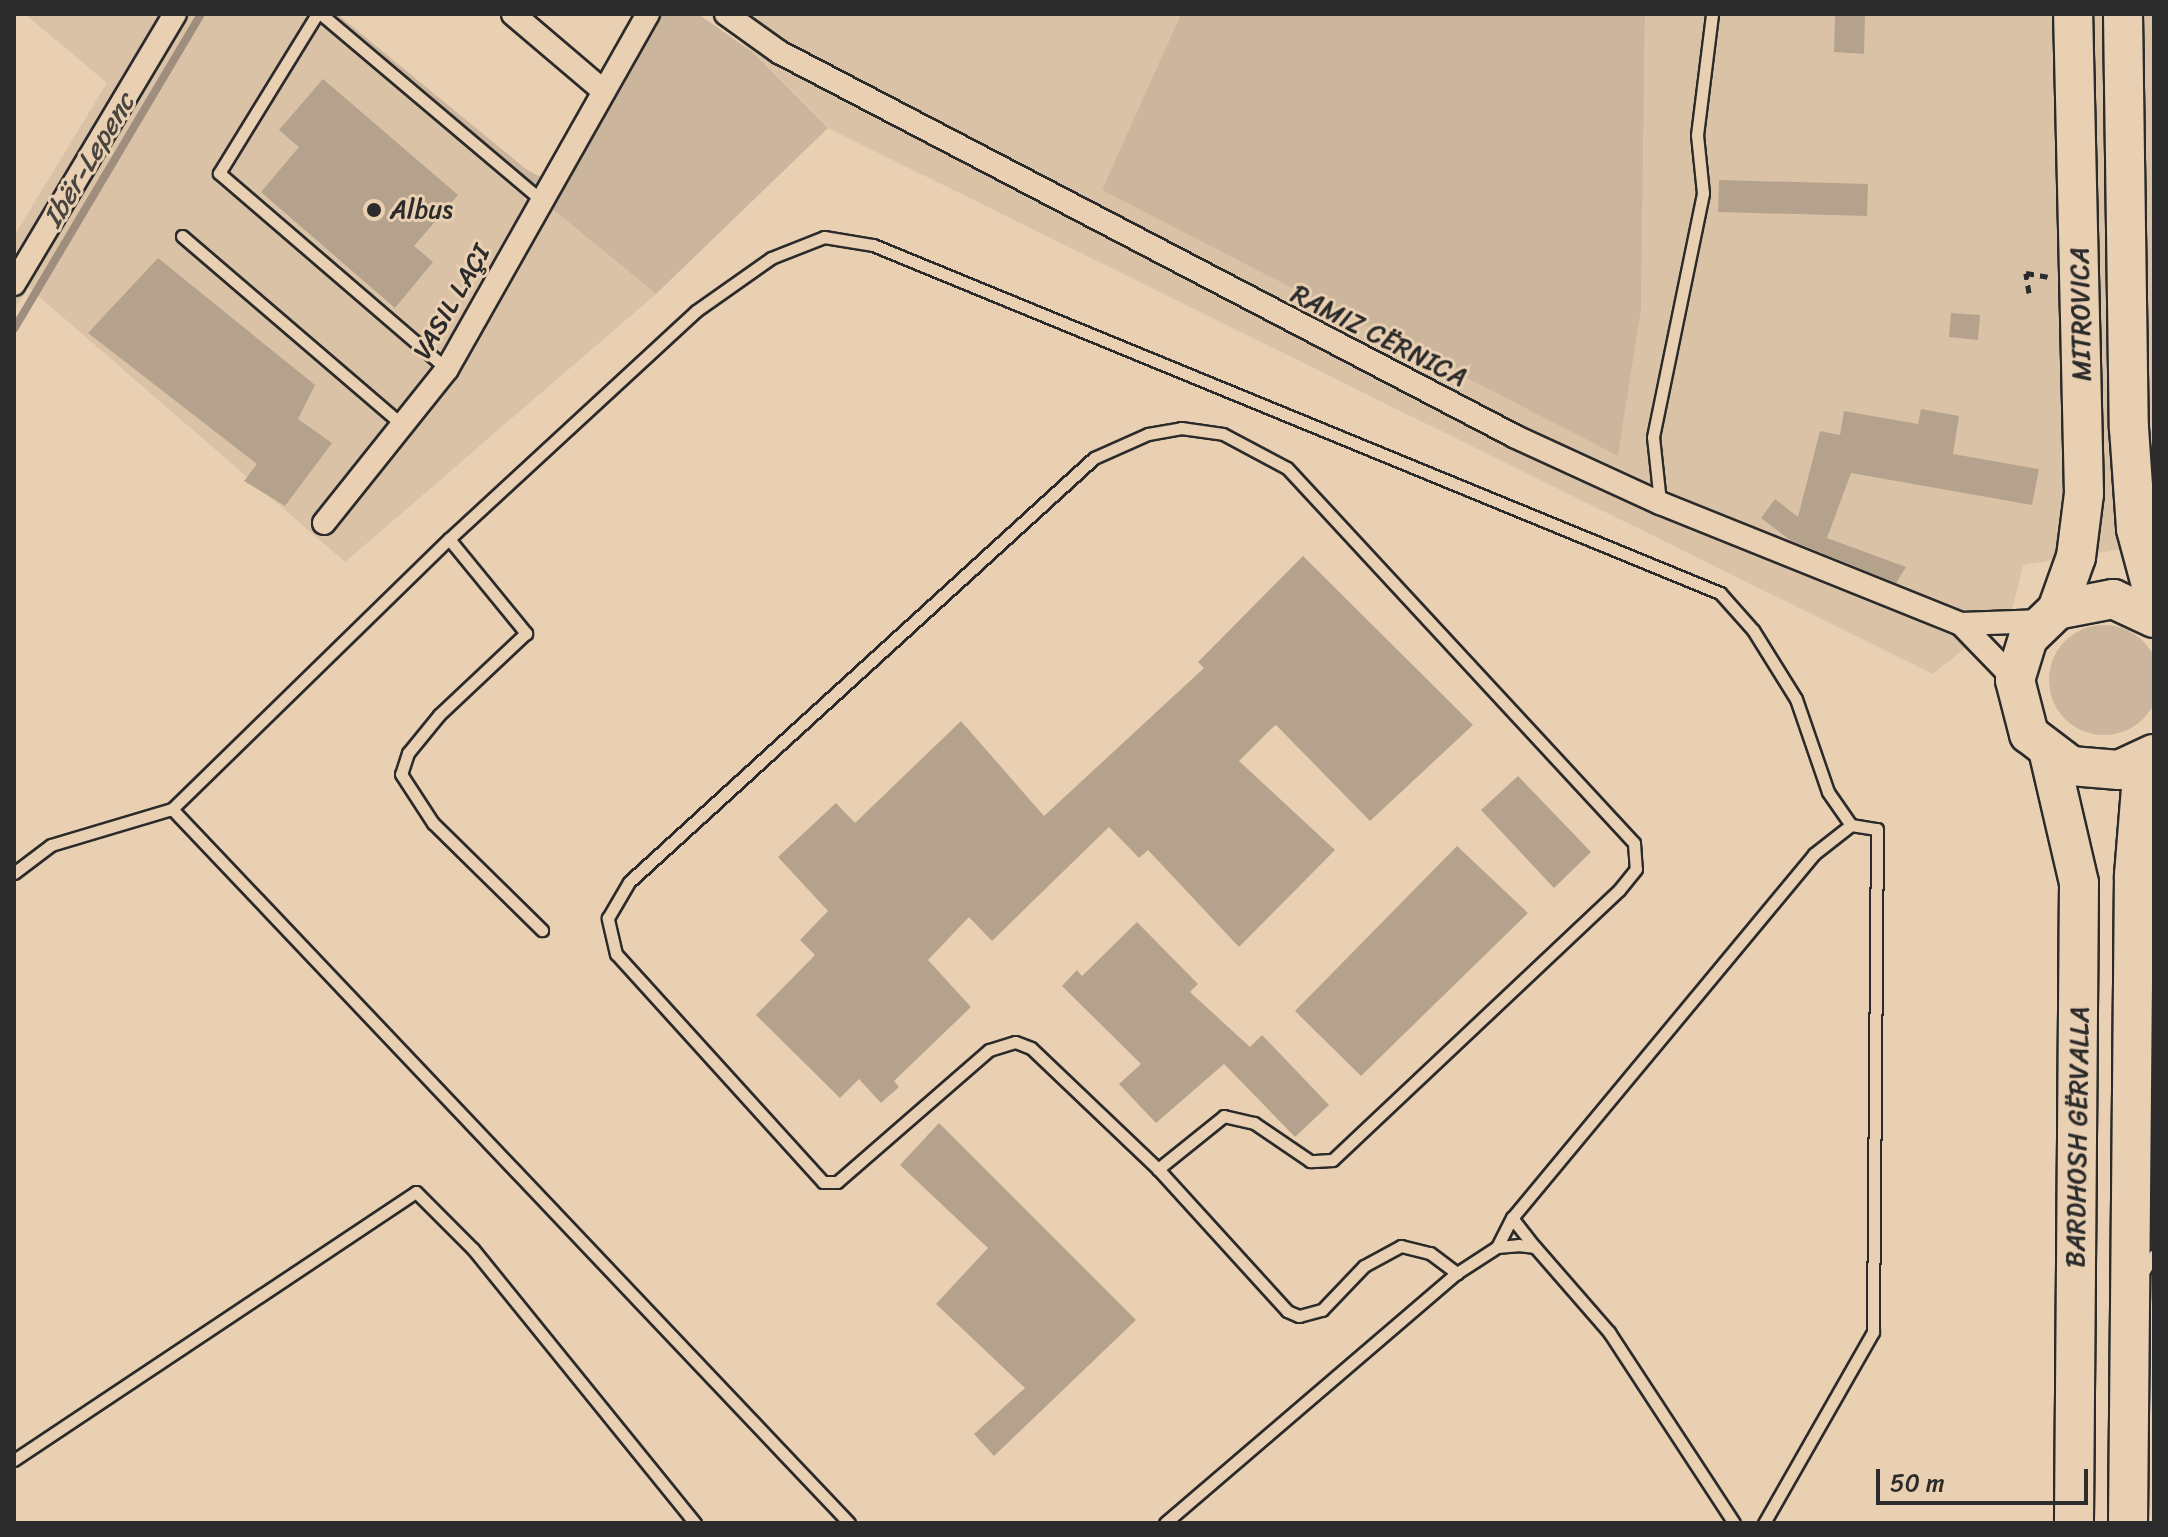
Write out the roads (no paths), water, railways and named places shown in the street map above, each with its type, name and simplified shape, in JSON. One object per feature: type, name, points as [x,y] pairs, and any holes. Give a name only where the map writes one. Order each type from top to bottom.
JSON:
[{"type":"highway","name":"MITROVICA","points":[[2015,680],[2028,638],[2050,616],[2076,557],[2084,494],[2073,14]]},
{"type":"highway","name":"MITROVICA","points":[[2123,14],[2129,442],[2136,529],[2154,596]]},
{"type":"highway","points":[[2050,616],[2113,599],[2154,618]]},
{"type":"highway","points":[[2015,680],[2029,734],[2049,754],[2095,771],[2148,758]]},
{"type":"highway","name":"BARDHOSH GËRVALLA","points":[[2049,754],[2079,883],[2074,1523]]},
{"type":"highway","name":"BARDHOSH GËRVALLA","points":[[2128,1523],[2137,1344],[2128,1289],[2148,758]]},
{"type":"street","points":[[15,280],[175,14]]},
{"type":"street","points":[[513,14],[601,89]]},
{"type":"street","name":"VASIL LAÇI","points":[[324,523],[405,427],[447,369],[601,89],[648,14]]},
{"type":"street","name":"RAMIZ CËRNICA","points":[[726,14],[779,52],[1359,358],[1660,503],[1961,624],[2015,680]]},
{"type":"street","points":[[1961,624],[2050,616]]},
{"type":"lane","points":[[447,369],[219,173],[319,14],[541,200]]},
{"type":"lane","points":[[1660,503],[1653,437],[1703,193],[1697,135],[1712,14]]},
{"type":"lane","points":[[182,236],[405,427]]},
{"type":"lane","points":[[14,873],[51,845],[172,809],[449,539],[696,311],[771,258],[824,237],[873,245],[1720,593],[1782,672],[1828,792],[1851,825],[1877,829],[1873,1332],[1764,1523]]},
{"type":"lane","points":[[1158,1169],[1224,1116],[1254,1123],[1310,1161],[1332,1160],[1636,869],[1634,843],[1609,812],[1287,468],[1223,434],[1181,428],[1148,434],[1094,458],[629,882],[608,918],[616,954],[823,1182],[837,1182],[989,1050],[1015,1042],[1031,1048],[1158,1169],[1287,1311],[1299,1316],[1322,1310],[1364,1266],[1401,1246],[1430,1253],[1457,1273]]},
{"type":"lane","points":[[449,539],[526,633],[439,715],[408,753],[401,774],[433,823],[542,930]]},
{"type":"lane","points":[[172,809],[849,1523]]},
{"type":"lane","points":[[1165,1523],[1457,1273],[1497,1247],[1512,1218],[1814,854],[1851,825]]},
{"type":"lane","points":[[14,1460],[416,1192],[473,1249],[695,1523]]},
{"type":"lane","points":[[1512,1218],[1609,1332],[1734,1523]]},
{"type":"lane","points":[[1497,1247],[1535,1247]]},
{"type":"lane","points":[[2128,1289],[2154,1255]]},
{"type":"waterway","name":"Ibër-Lepenc","points":[[14,329],[201,14]]},
{"type":"place","name":"Albus","points":[[374,210]]}]
